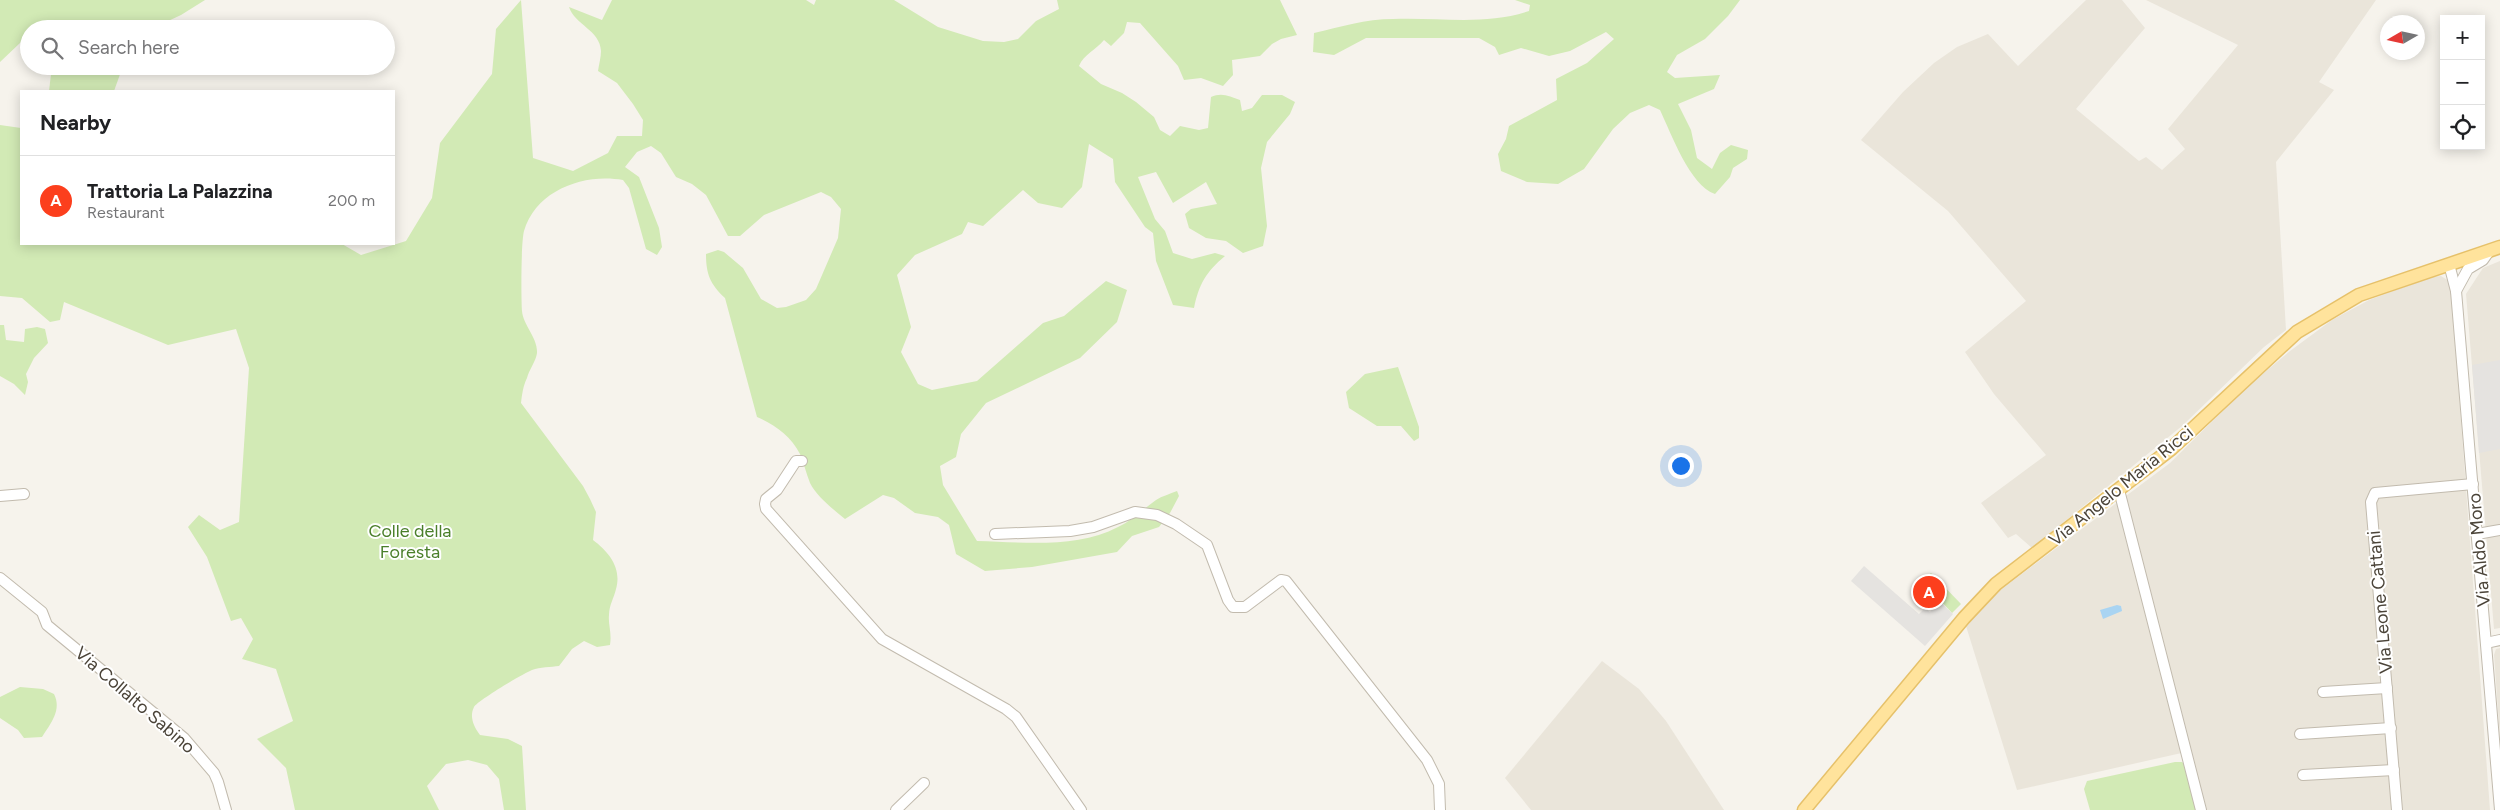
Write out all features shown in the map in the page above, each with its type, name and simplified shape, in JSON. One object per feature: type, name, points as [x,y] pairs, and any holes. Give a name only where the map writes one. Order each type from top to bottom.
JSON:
[{"type":"main road","name":"Via Angelo Maria Ricci","points":[[1804,810],[1978,602],[1996,584],[2171,449],[2297,332],[2359,295],[2495,248]]},
{"type":"street","points":[[2456,291],[2468,269],[2483,260],[2495,248]]},
{"type":"street","name":"Via Aldo Moro","points":[[2449,264],[2456,291],[2474,484],[2500,810]]},
{"type":"street","points":[[802,461],[796,461],[777,490],[766,499],[764,504],[766,509],[882,639],[1006,709],[1016,717],[1081,810]]},
{"type":"street","name":"Via Leone Cattani","points":[[2397,810],[2371,502],[2375,493],[2474,484]]},
{"type":"street","points":[[2120,490],[2201,810]]},
{"type":"street","points":[[0,496],[24,494]]},
{"type":"street","points":[[995,534],[1070,531],[1093,527],[1135,512],[1145,512],[1176,524],[1207,545],[1228,600],[1233,607],[1245,607],[1280,580],[1286,581],[1427,760],[1439,784],[1440,810]]},
{"type":"street","points":[[2478,534],[2500,530]]},
{"type":"street","name":"Via Collalto Sabino","points":[[0,578],[42,612],[47,625],[184,738],[214,773],[226,810]]},
{"type":"street","points":[[2486,642],[2500,640]]},
{"type":"street","points":[[2323,692],[2387,688]]},
{"type":"street","points":[[2300,734],[2391,728]]},
{"type":"street","points":[[2303,776],[2394,770]]},
{"type":"street","points":[[896,810],[924,783]]},
{"type":"shaded area","points":[[2086,0],[2122,0],[2145,28],[2076,109],[2139,161],[2146,157],[2162,170],[2185,149],[2168,129],[2238,45],[2146,0],[2376,0],[2319,82],[2334,90],[2276,162],[2286,330],[2264,347],[2182,426],[2032,548],[2016,534],[2008,538],[1981,503],[2046,455],[1994,394],[1965,352],[2026,301],[1948,211],[1861,140],[1903,92],[1934,63],[1957,47],[1988,34],[2018,66]]},
{"type":"shaded area","points":[[2500,261],[2500,628],[2494,629],[2466,294],[2483,268]]},
{"type":"shaded area","points":[[2441,276],[2449,281],[2451,287],[2490,810],[2201,810],[2186,752],[2017,790],[1966,626],[1995,594],[2170,463],[2247,387],[2290,351],[2332,320],[2369,300],[2431,277]]},
{"type":"shaded area","points":[[2500,360],[2500,449],[2479,453],[2472,365]]},
{"type":"shaded area","points":[[1864,566],[1919,614],[1925,608],[1930,612],[1939,601],[1953,614],[1925,646],[1851,581]]},
{"type":"shaded area","points":[[2500,648],[2500,737],[2494,655],[2496,649]]},
{"type":"shaded area","points":[[1602,661],[1639,689],[1666,721],[1724,810],[1531,810],[1505,778]]},
{"type":"green space","points":[[0,0],[205,0],[170,20],[20,20],[20,43],[0,62]]},
{"type":"green space","name":"Colle della Foresta","points":[[521,0],[533,158],[573,171],[608,153],[617,136],[642,136],[643,120],[617,83],[598,71],[601,53],[600,44],[592,33],[576,19],[569,7],[602,20],[612,0],[806,0],[814,5],[816,0],[894,0],[938,27],[983,41],[1004,42],[1018,39],[1036,21],[1059,9],[1057,0],[1280,0],[1297,35],[1281,39],[1272,44],[1260,56],[1232,60],[1233,75],[1223,86],[1201,78],[1184,80],[1178,66],[1140,23],[1127,22],[1124,33],[1111,46],[1104,40],[1084,58],[1079,66],[1101,84],[1122,93],[1136,102],[1154,117],[1160,130],[1170,136],[1180,126],[1199,130],[1208,128],[1211,97],[1218,95],[1226,95],[1240,100],[1242,111],[1252,108],[1262,95],[1282,95],[1295,102],[1290,114],[1267,142],[1261,168],[1267,226],[1263,246],[1243,253],[1226,241],[1206,238],[1189,228],[1185,214],[1191,209],[1217,204],[1206,182],[1173,203],[1156,172],[1138,177],[1155,219],[1165,231],[1173,253],[1192,259],[1215,253],[1225,256],[1204,279],[1194,308],[1173,305],[1156,261],[1153,233],[1145,227],[1115,182],[1113,159],[1089,144],[1082,187],[1062,208],[1038,203],[1023,190],[983,226],[968,222],[962,234],[915,255],[897,275],[911,327],[901,352],[918,384],[932,390],[977,381],[1043,323],[1064,316],[1106,281],[1127,290],[1117,322],[1080,358],[986,403],[961,434],[956,457],[940,466],[943,485],[977,541],[1049,543],[1085,539],[1102,534],[1123,524],[1156,500],[1177,491],[1179,496],[1170,513],[1159,527],[1132,536],[1117,552],[1032,567],[985,571],[956,554],[949,525],[938,517],[915,513],[894,498],[883,495],[845,519],[826,503],[813,488],[800,454],[787,436],[770,423],[757,417],[725,298],[710,278],[706,254],[718,250],[724,252],[743,268],[761,299],[777,308],[786,307],[806,300],[816,289],[838,238],[841,209],[831,197],[821,192],[764,215],[740,236],[728,236],[706,195],[692,184],[676,177],[661,153],[651,146],[637,152],[625,167],[639,177],[659,228],[662,247],[657,255],[646,249],[629,188],[623,180],[593,179],[563,188],[550,195],[539,205],[530,217],[524,231],[522,311],[537,347],[537,353],[525,384],[521,403],[583,486],[596,512],[593,540],[609,555],[616,567],[617,574],[616,589],[609,611],[610,645],[597,647],[584,641],[572,649],[559,666],[538,668],[527,672],[492,693],[474,707],[472,714],[473,722],[480,735],[508,739],[522,746],[526,810],[504,810],[499,779],[487,765],[468,760],[446,764],[427,786],[439,810],[295,810],[286,768],[257,739],[293,721],[276,669],[242,659],[253,639],[241,618],[231,621],[207,557],[188,527],[199,515],[220,530],[239,522],[249,368],[236,329],[168,345],[64,302],[60,320],[50,322],[22,298],[0,296],[0,125],[20,128],[20,245],[344,245],[361,255],[406,241],[432,198],[440,143],[492,74],[496,29]]},
{"type":"green space","points":[[1515,0],[1740,0],[1728,16],[1705,39],[1677,55],[1667,72],[1675,78],[1720,75],[1714,89],[1678,104],[1691,130],[1697,158],[1712,169],[1720,153],[1731,145],[1748,150],[1747,159],[1733,168],[1730,177],[1715,194],[1697,181],[1682,158],[1660,110],[1649,105],[1630,113],[1613,129],[1584,169],[1558,184],[1527,182],[1501,171],[1498,154],[1506,139],[1509,126],[1557,100],[1556,79],[1587,63],[1614,39],[1606,32],[1570,51],[1549,56],[1521,48],[1499,55],[1495,47],[1479,38],[1366,38],[1334,55],[1313,52],[1314,33],[1373,20],[1478,20],[1512,16],[1529,11],[1530,5]]},
{"type":"green space","points":[[51,75],[120,75],[114,90],[49,90]]},
{"type":"green space","points":[[0,325],[4,325],[6,340],[24,342],[25,329],[37,327],[45,329],[48,343],[34,358],[26,374],[28,382],[25,395],[14,384],[0,376]]},
{"type":"green space","points":[[1398,367],[1419,427],[1419,438],[1414,441],[1401,426],[1377,426],[1349,408],[1346,392],[1365,374]]},
{"type":"green space","points":[[1931,573],[1961,604],[1952,613],[1939,599],[1935,602],[1926,592],[1935,583],[1928,576]]},
{"type":"green space","points":[[20,687],[43,689],[54,694],[57,706],[56,711],[42,737],[24,738],[18,730],[0,718],[0,697]]},
{"type":"green space","points":[[2182,762],[2186,766],[2198,810],[2090,810],[2084,789],[2087,781]]},
{"type":"water","points":[[2117,605],[2121,606],[2122,611],[2103,619],[2100,610]]},
{"type":"place","name":"Trattoria La Palazzina","points":[[1929,592]]}]
